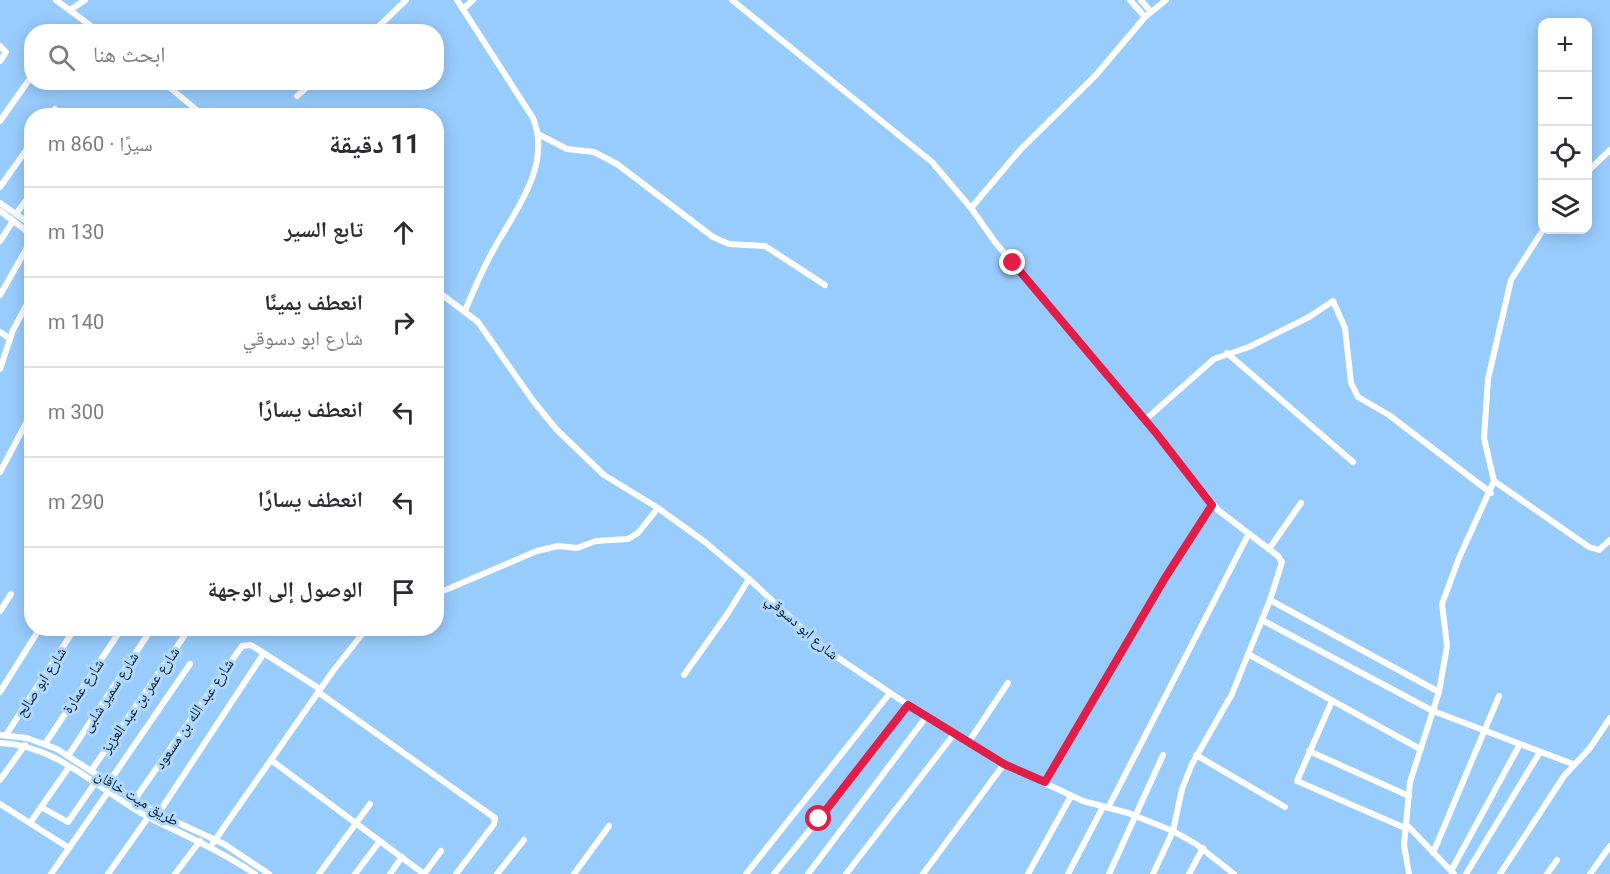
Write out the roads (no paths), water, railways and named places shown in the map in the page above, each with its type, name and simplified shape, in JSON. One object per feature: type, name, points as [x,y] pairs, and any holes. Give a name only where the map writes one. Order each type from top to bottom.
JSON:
[{"type":"street","points":[[56,0],[88,24]]},
{"type":"street","points":[[70,10],[85,0]]},
{"type":"street","points":[[381,24],[406,0]]},
{"type":"street","points":[[457,0],[533,118],[538,134],[530,185],[479,277],[465,311]]},
{"type":"street","points":[[463,9],[473,0]]},
{"type":"street","points":[[732,0],[932,162],[1212,505],[1278,556],[1282,562],[1270,600],[1225,709],[1196,755],[1182,789],[1173,831],[1153,874]]},
{"type":"street","points":[[1130,0],[1145,18]]},
{"type":"street","points":[[1141,0],[1151,12]]},
{"type":"street","points":[[971,208],[1020,150],[1096,75],[1145,18],[1166,0]]},
{"type":"street","points":[[0,46],[5,54],[0,61]]},
{"type":"street","points":[[0,121],[24,88]]},
{"type":"street","points":[[172,90],[194,108]]},
{"type":"street","points":[[297,96],[304,90]]},
{"type":"street","points":[[538,134],[567,148],[604,156],[713,237],[729,244],[765,246],[825,285]]},
{"type":"street","points":[[1592,166],[1610,150]]},
{"type":"street","points":[[0,187],[24,153]]},
{"type":"street","points":[[0,202],[24,219]]},
{"type":"street","points":[[16,214],[24,203]]},
{"type":"street","points":[[0,211],[24,230]]},
{"type":"street","points":[[0,241],[13,221]]},
{"type":"street","points":[[1409,874],[1404,845],[1409,795],[1420,749],[1439,692],[1447,646],[1442,604],[1473,525],[1491,493],[1494,481],[1484,438],[1488,379],[1511,280],[1540,234]]},
{"type":"street","points":[[0,295],[24,252]]},
{"type":"street","name":"شارع ابو دسوقي","points":[[444,298],[465,311],[484,330],[534,402],[557,430],[604,475],[658,508],[749,579],[822,647],[926,717],[1004,764],[1071,796],[1105,808],[1137,815],[1173,831],[1203,848],[1231,873]]},
{"type":"street","points":[[1144,420],[1214,359],[1249,347],[1309,317],[1333,302],[1345,328],[1351,383],[1358,397],[1389,415],[1491,493]]},
{"type":"street","points":[[0,369],[9,338],[24,309]]},
{"type":"street","points":[[0,332],[9,338]]},
{"type":"street","points":[[1227,353],[1353,462]]},
{"type":"street","points":[[0,472],[24,427]]},
{"type":"street","points":[[1494,481],[1589,547],[1599,550],[1610,540]]},
{"type":"street","points":[[1269,549],[1301,503]]},
{"type":"street","points":[[1045,782],[1165,578],[1212,505]]},
{"type":"street","points":[[444,591],[537,551],[558,546],[578,548],[596,541],[628,539],[638,533],[658,508]]},
{"type":"street","points":[[1068,874],[1248,535]]},
{"type":"street","points":[[684,675],[749,579]]},
{"type":"street","points":[[0,611],[10,594]]},
{"type":"street","points":[[1270,600],[1439,692]]},
{"type":"street","points":[[1262,620],[1433,711],[1573,764]]},
{"type":"street","points":[[0,692],[35,636]]},
{"type":"street","name":"شارع ابو صالح","points":[[3,735],[70,636]]},
{"type":"street","name":"شارع عمارة","points":[[45,744],[117,636]]},
{"type":"street","name":"شارع سمير شلبى","points":[[68,756],[147,636]]},
{"type":"street","name":"شارع عمر بن عبد العزيز","points":[[91,771],[184,636]]},
{"type":"street","points":[[213,843],[319,691],[361,636]]},
{"type":"street","name":"شارع عبد الله بن مسعود","points":[[135,799],[238,648],[251,645],[494,816],[494,824],[456,874]]},
{"type":"street","points":[[108,874],[148,817],[155,812],[264,653]]},
{"type":"street","points":[[1248,654],[1420,749]]},
{"type":"street","points":[[109,782],[190,664]]},
{"type":"street","points":[[968,743],[1008,683]]},
{"type":"street","points":[[746,874],[890,693]]},
{"type":"street","points":[[1433,853],[1487,730],[1499,696]]},
{"type":"street","points":[[1332,701],[1297,778],[1298,782],[1406,826],[1453,873],[1520,744]]},
{"type":"street","points":[[774,874],[874,752],[908,705]]},
{"type":"street","points":[[808,874],[926,717]]},
{"type":"street","points":[[1500,874],[1573,764],[1590,748],[1610,718]]},
{"type":"street","points":[[846,874],[954,734]]},
{"type":"street","name":"طريق ميت خاقان","points":[[3,735],[45,744],[68,756],[155,812],[269,874]]},
{"type":"street","name":"طريق ميت خاقان","points":[[0,742],[25,745],[40,750],[148,817],[200,841],[213,843],[255,874]]},
{"type":"street","points":[[0,780],[25,745]]},
{"type":"street","points":[[1309,751],[1409,795]]},
{"type":"street","points":[[1466,874],[1540,752]]},
{"type":"street","points":[[1109,874],[1163,755]]},
{"type":"street","points":[[1196,755],[1285,807]]},
{"type":"street","points":[[271,760],[424,874],[441,851]]},
{"type":"street","points":[[923,874],[1004,764]]},
{"type":"street","points":[[30,823],[69,767]]},
{"type":"street","points":[[41,807],[68,822],[95,783]]},
{"type":"street","points":[[51,874],[108,792]]},
{"type":"street","points":[[1028,874],[1071,796]]},
{"type":"street","points":[[0,804],[69,848]]},
{"type":"street","points":[[319,874],[370,804]]},
{"type":"street","points":[[574,874],[609,826]]},
{"type":"street","points":[[497,874],[524,840]]},
{"type":"street","points":[[175,874],[200,841]]},
{"type":"street","points":[[355,874],[380,841]]},
{"type":"street","points":[[1590,874],[1610,846]]},
{"type":"street","points":[[1189,874],[1203,848]]},
{"type":"street","points":[[390,874],[402,858]]},
{"type":"street","points":[[1547,874],[1557,860]]}]
